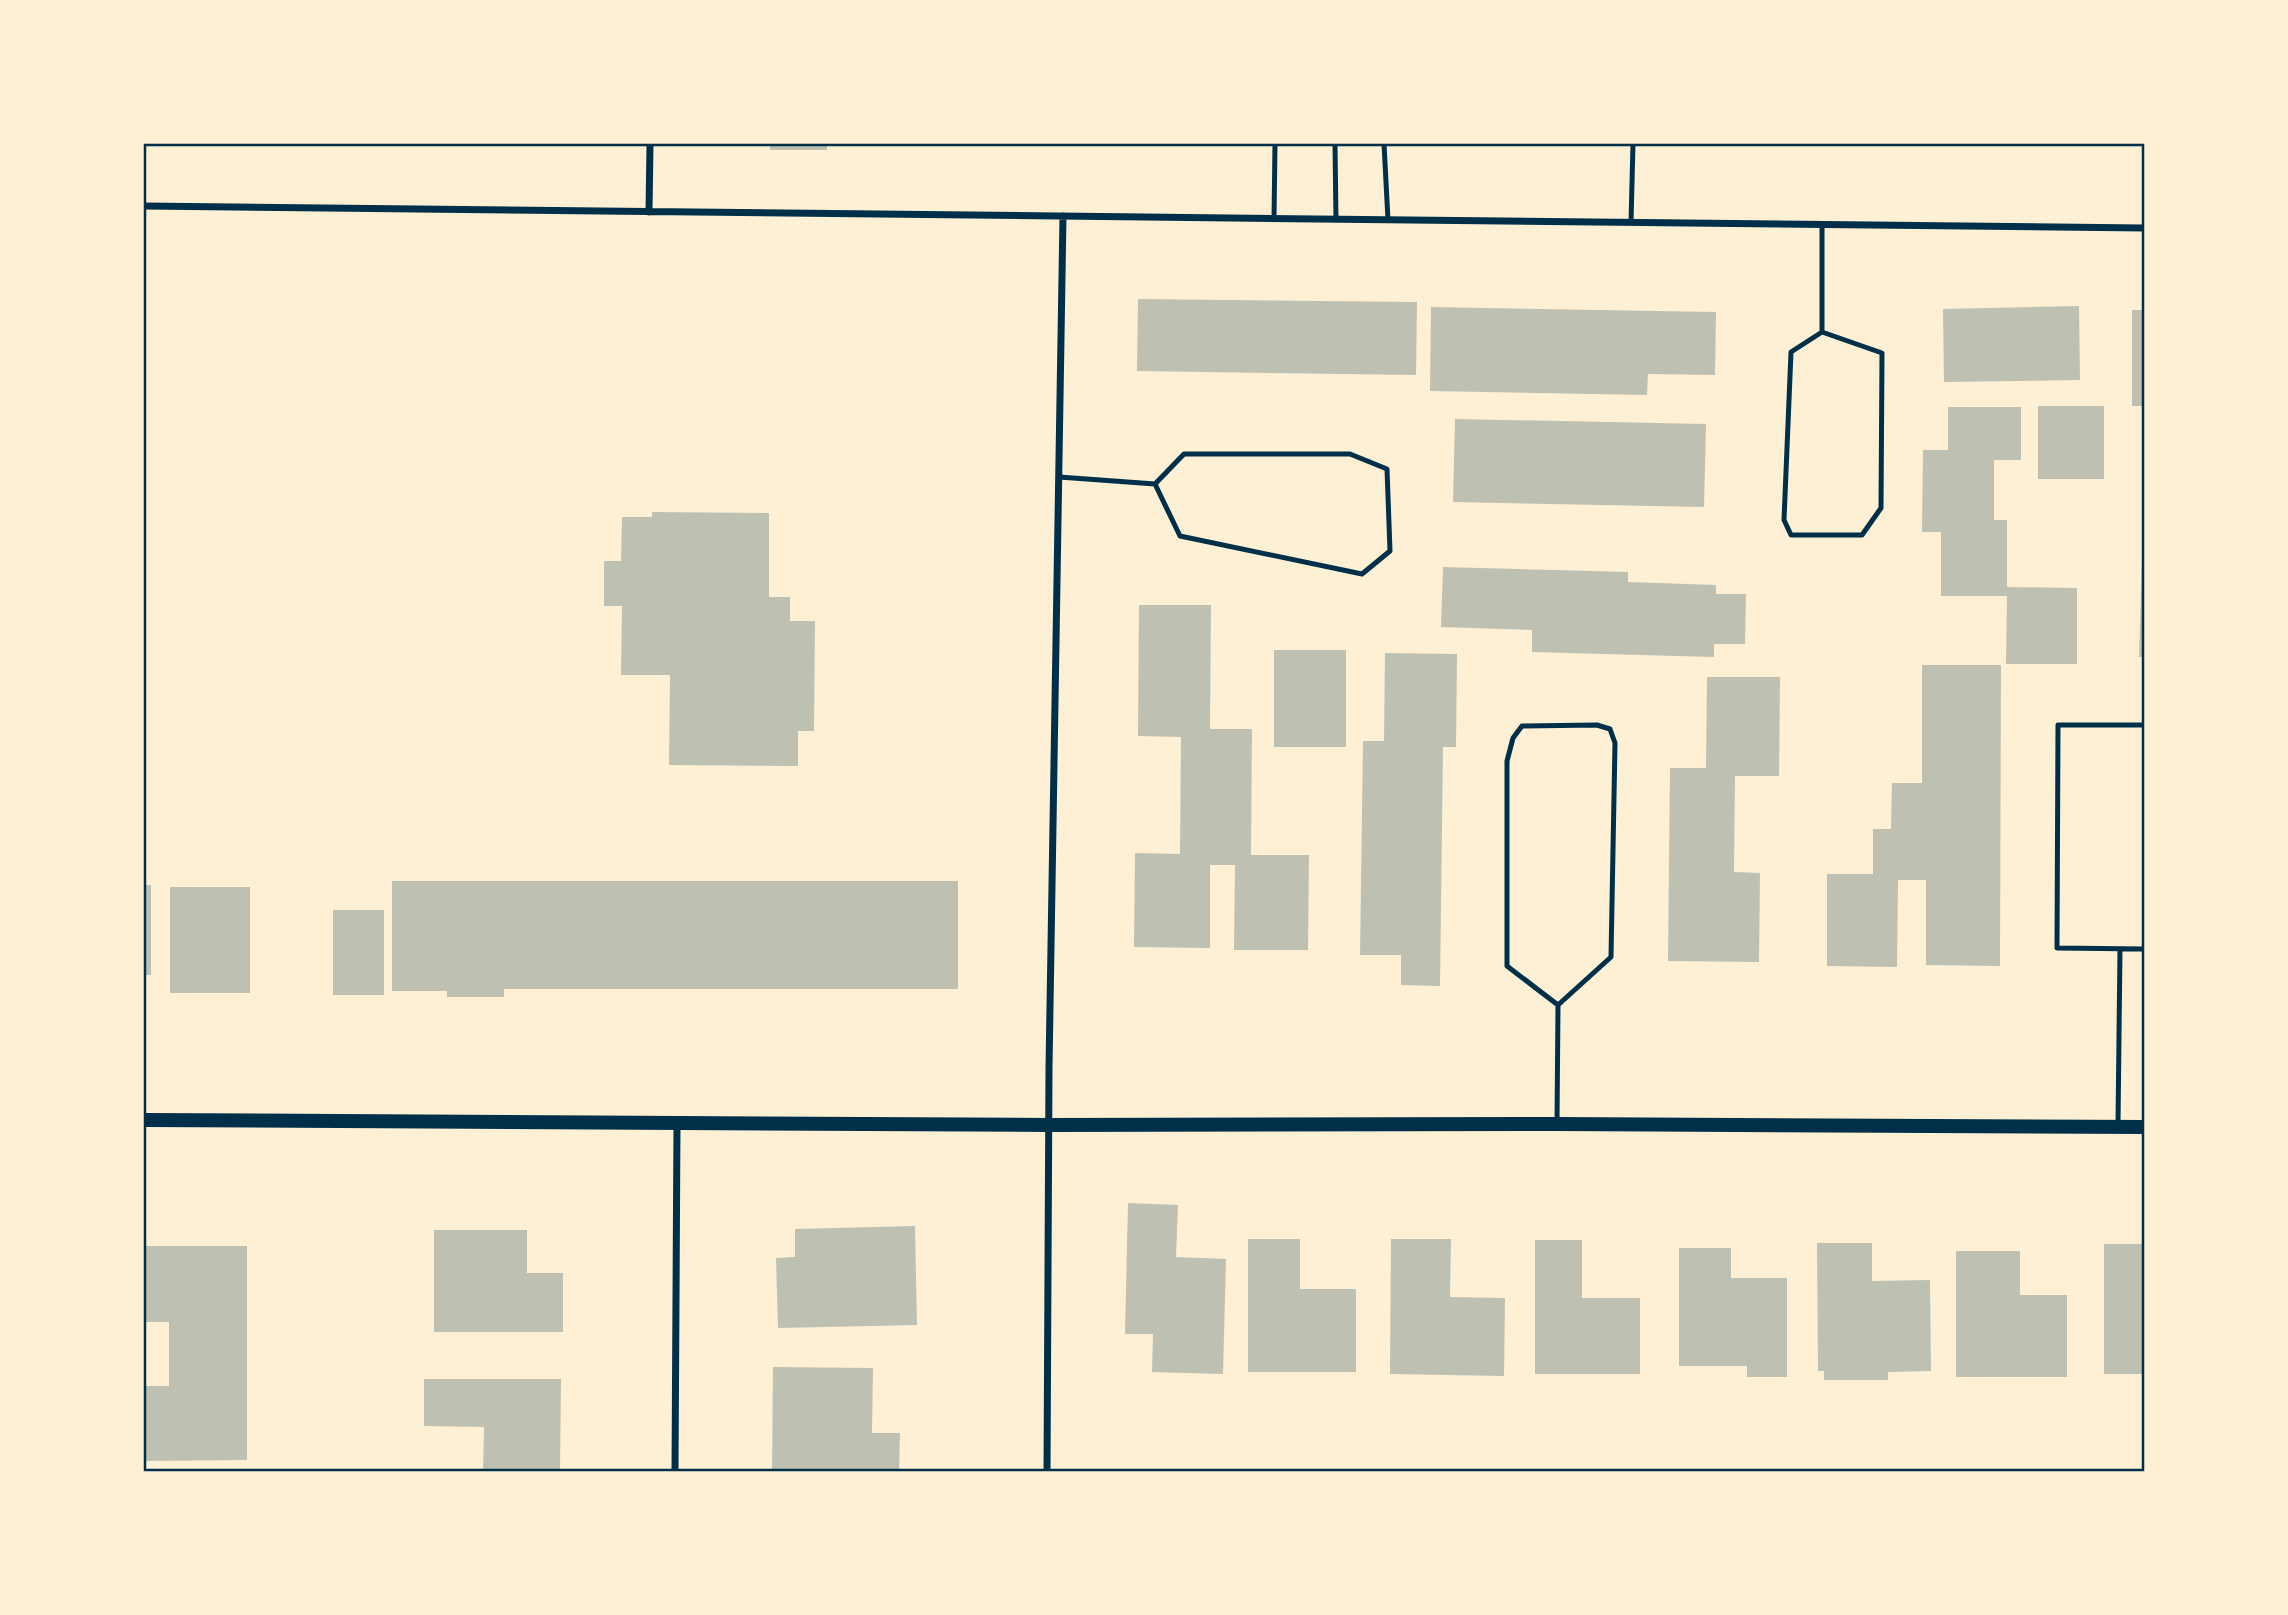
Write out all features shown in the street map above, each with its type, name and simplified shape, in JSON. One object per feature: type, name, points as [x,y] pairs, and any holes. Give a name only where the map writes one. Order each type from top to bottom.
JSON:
[{"type":"main road","points":[[144,1121],[2144,1126]]},
{"type":"street","points":[[649,212],[650,144]]},
{"type":"street","points":[[144,206],[2144,228]]},
{"type":"street","points":[[1047,1472],[1049,1125],[1063,216]]},
{"type":"street","points":[[675,1472],[677,1124]]},
{"type":"lane","points":[[1274,219],[1275,144]]},
{"type":"lane","points":[[1335,144],[1336,219]]},
{"type":"lane","points":[[1384,144],[1388,220]]},
{"type":"lane","points":[[1631,222],[1633,144]]},
{"type":"lane","points":[[1822,224],[1822,332]]},
{"type":"lane","points":[[1822,332],[1882,352],[1881,508],[1862,536],[1791,535],[1784,520],[1791,352],[1822,332]]},
{"type":"lane","points":[[1184,454],[1350,454],[1387,469],[1390,551],[1362,573],[1180,536],[1155,484],[1184,454]]},
{"type":"lane","points":[[1059,477],[1155,484]]},
{"type":"lane","points":[[1557,1124],[1558,1005],[1611,957],[1615,743],[1610,729],[1597,724],[1522,726],[1513,738],[1507,761],[1507,966],[1558,1005]]},
{"type":"lane","points":[[2144,725],[2058,724],[2057,948],[2144,949]]},
{"type":"lane","points":[[2118,1126],[2120,949]]},
{"type":"building","points":[[770,144],[827,144],[827,150],[770,150]]},
{"type":"building","points":[[1138,299],[1417,302],[1416,375],[1137,371]]},
{"type":"building","points":[[2079,306],[2080,380],[1944,382],[1943,309]]},
{"type":"building","points":[[1431,307],[1716,312],[1715,375],[1648,374],[1647,395],[1430,391]]},
{"type":"building","points":[[2132,310],[2144,310],[2144,406],[2132,406]]},
{"type":"building","points":[[2038,406],[2104,406],[2104,479],[2038,479]]},
{"type":"building","points":[[1948,407],[2021,407],[2021,460],[1994,460],[1994,520],[2007,520],[2007,587],[2077,588],[2077,664],[2006,664],[2007,596],[1941,596],[1941,532],[1922,532],[1923,450],[1948,450]]},
{"type":"building","points":[[1455,419],[1706,424],[1704,507],[1453,502]]},
{"type":"building","points":[[652,512],[769,513],[769,597],[790,597],[790,621],[815,621],[814,731],[798,731],[798,766],[669,765],[670,675],[621,675],[622,606],[604,606],[604,561],[621,561],[622,517],[652,517]]},
{"type":"building","points":[[2142,559],[2144,657],[2139,657]]},
{"type":"building","points":[[1443,567],[1628,572],[1628,582],[1716,585],[1716,594],[1746,594],[1745,644],[1714,644],[1714,657],[1532,652],[1532,630],[1441,627]]},
{"type":"building","points":[[1139,605],[1211,605],[1210,729],[1252,729],[1251,855],[1309,855],[1308,950],[1234,950],[1235,865],[1210,865],[1210,948],[1134,947],[1135,853],[1180,854],[1181,737],[1138,736]]},
{"type":"building","points":[[1274,650],[1346,650],[1346,747],[1274,747]]},
{"type":"building","points":[[1385,653],[1457,654],[1456,747],[1443,747],[1440,986],[1401,985],[1401,955],[1360,955],[1363,741],[1384,741]]},
{"type":"building","points":[[1922,665],[2001,665],[2000,966],[1926,965],[1926,880],[1898,880],[1897,967],[1827,966],[1827,874],[1873,874],[1873,829],[1891,829],[1892,783],[1922,783]]},
{"type":"building","points":[[1707,677],[1780,677],[1779,776],[1735,776],[1734,872],[1760,873],[1759,962],[1668,961],[1670,768],[1706,768]]},
{"type":"building","points":[[392,881],[958,881],[958,989],[504,989],[504,997],[447,997],[447,991],[392,991]]},
{"type":"building","points":[[144,885],[151,885],[151,975],[144,975]]},
{"type":"building","points":[[170,887],[250,887],[250,993],[170,993]]},
{"type":"building","points":[[333,910],[384,910],[384,995],[333,995]]},
{"type":"building","points":[[1128,1203],[1178,1205],[1176,1257],[1226,1259],[1223,1374],[1152,1372],[1153,1334],[1125,1334]]},
{"type":"building","points":[[915,1226],[917,1325],[778,1328],[776,1258],[795,1257],[795,1229]]},
{"type":"building","points":[[434,1230],[527,1230],[527,1273],[563,1273],[563,1332],[434,1332]]},
{"type":"building","points":[[1248,1239],[1300,1239],[1300,1289],[1356,1289],[1356,1372],[1248,1372]]},
{"type":"building","points":[[1391,1239],[1451,1239],[1450,1297],[1505,1298],[1504,1376],[1390,1374]]},
{"type":"building","points":[[1535,1240],[1582,1240],[1582,1298],[1640,1298],[1640,1374],[1535,1374]]},
{"type":"building","points":[[1817,1243],[1872,1243],[1872,1281],[1930,1280],[1931,1371],[1888,1372],[1888,1380],[1824,1380],[1824,1371],[1818,1371]]},
{"type":"building","points":[[2104,1244],[2144,1244],[2144,1374],[2104,1374]]},
{"type":"building","points":[[144,1246],[247,1246],[247,1460],[144,1461],[144,1386],[169,1386],[169,1322],[144,1322]]},
{"type":"building","points":[[1679,1248],[1731,1248],[1731,1278],[1787,1278],[1787,1377],[1747,1377],[1747,1366],[1679,1366]]},
{"type":"building","points":[[1956,1251],[2020,1251],[2020,1295],[2067,1295],[2067,1377],[1956,1377]]},
{"type":"building","points":[[773,1367],[873,1368],[872,1433],[900,1433],[899,1472],[772,1472]]},
{"type":"building","points":[[424,1379],[561,1379],[560,1472],[483,1472],[484,1427],[424,1426]]}]
